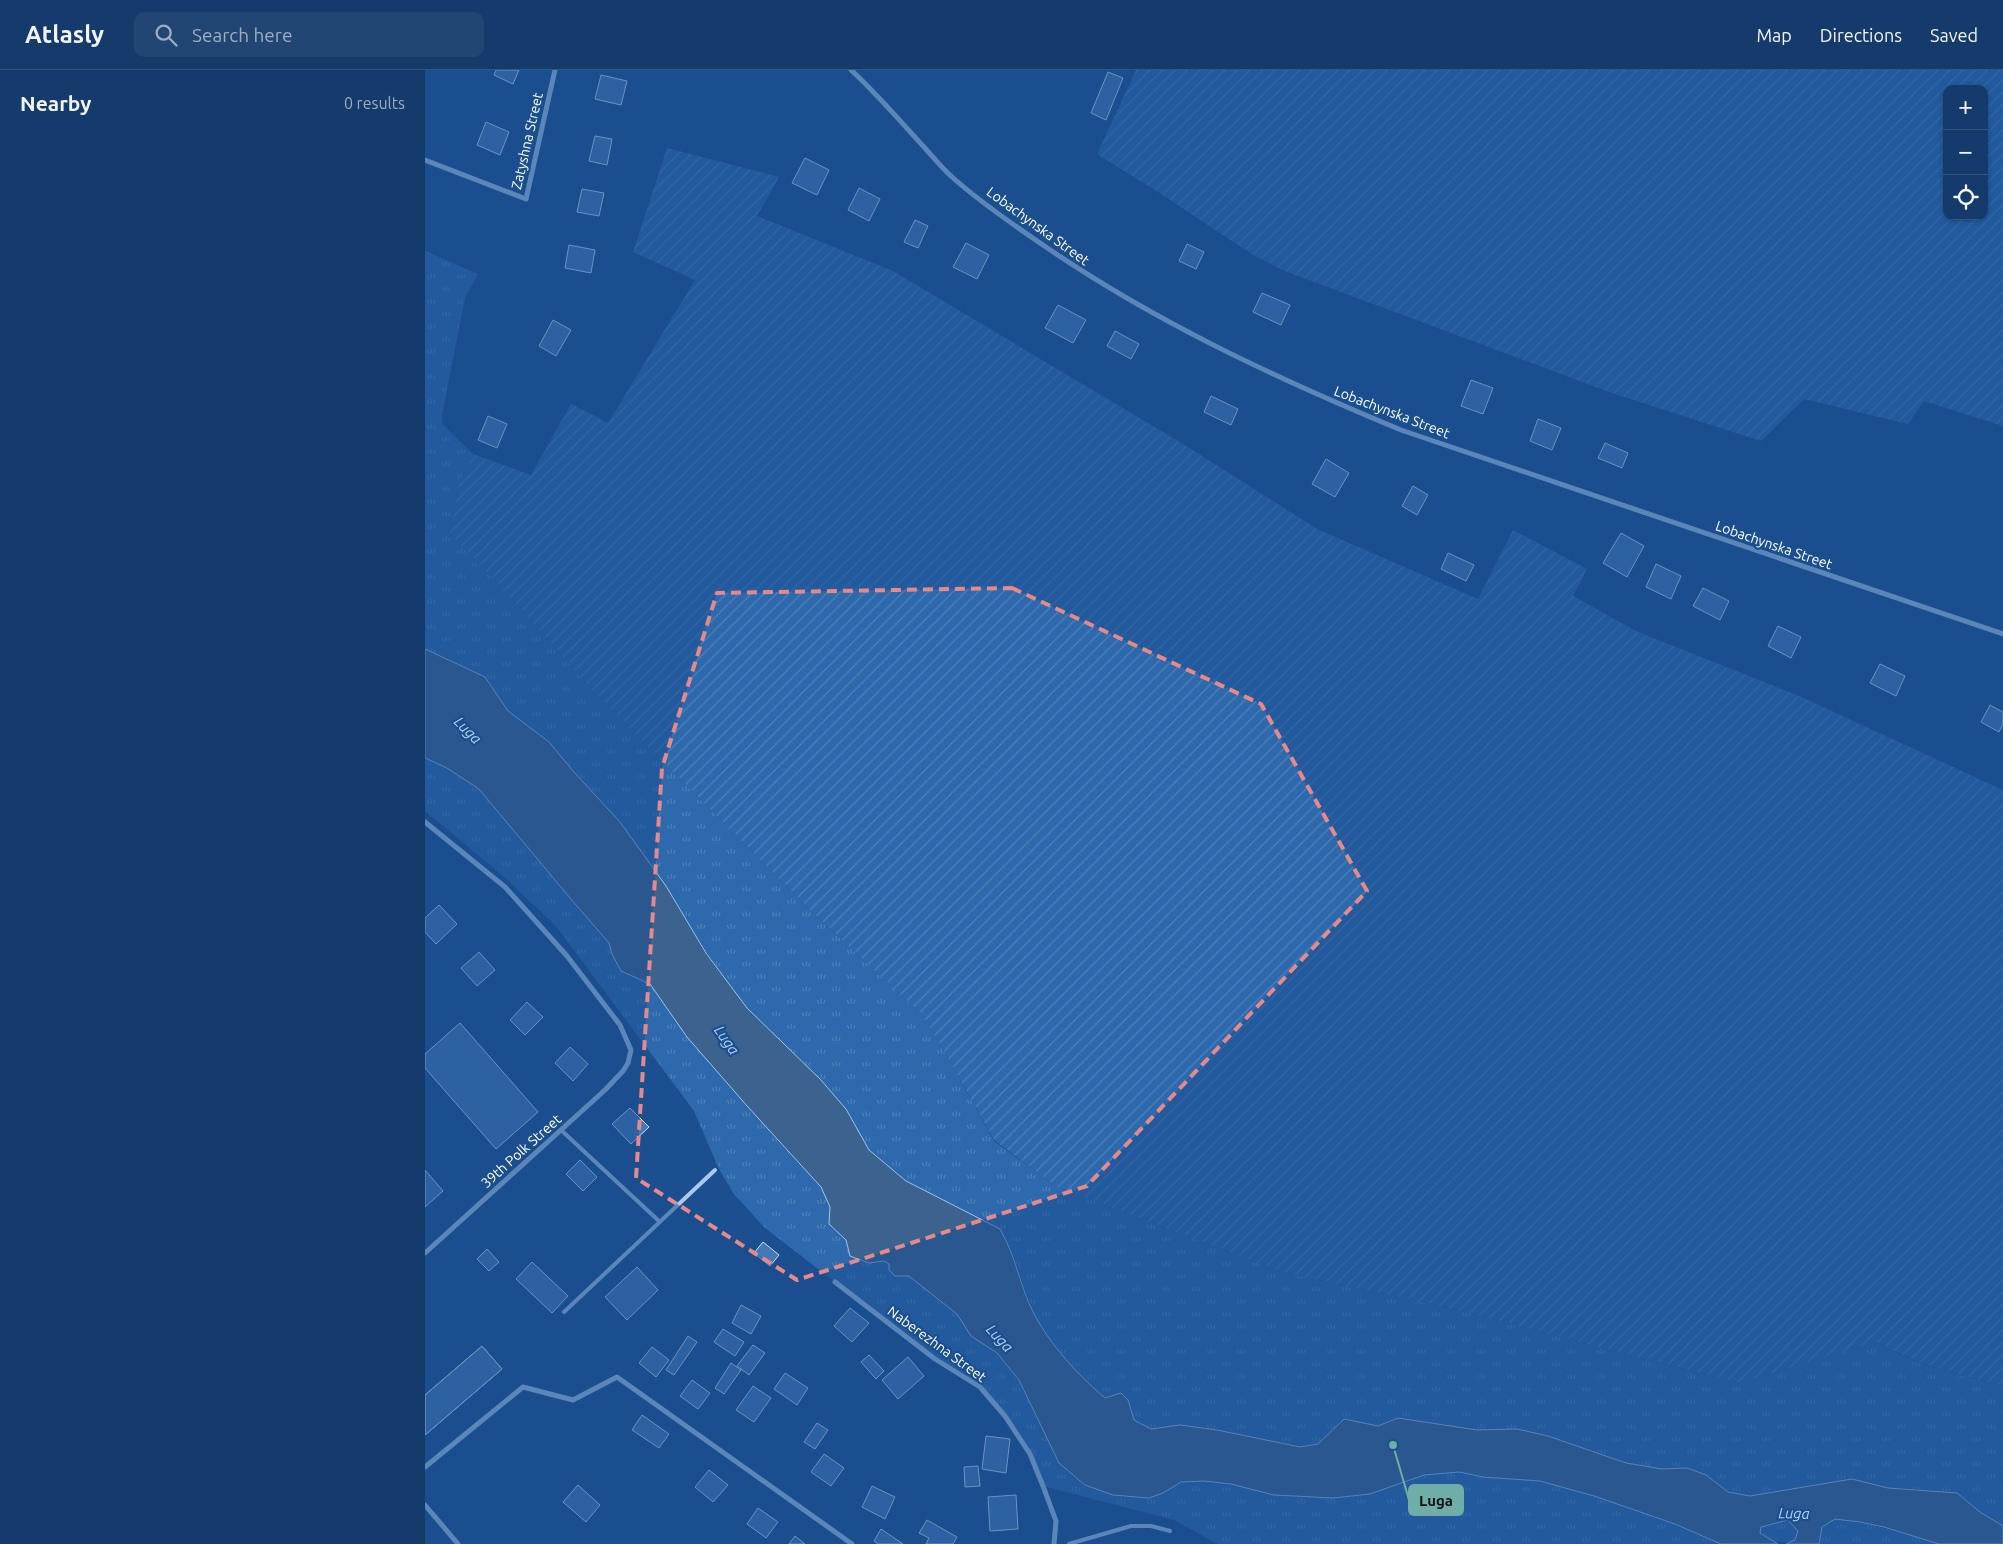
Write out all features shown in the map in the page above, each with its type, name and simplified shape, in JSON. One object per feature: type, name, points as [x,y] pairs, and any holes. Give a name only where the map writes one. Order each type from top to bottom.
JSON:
[{"type":"street","name":"Zatyshna Street","points":[[425,160],[526,199],[555,70]]},
{"type":"street","name":"Lobachynska Street","points":[[851,70],[870,87],[951,176],[1017,228],[1084,273],[1205,342],[1315,394],[1401,430],[2003,634]]},
{"type":"street","name":"39th Polk Street","points":[[425,822],[505,887],[567,956],[620,1025],[631,1050],[628,1063],[623,1071],[605,1090],[425,1253]]},
{"type":"street","name":"Naberezhna Street","points":[[835,1282],[935,1359],[980,1388],[1005,1416],[1030,1454],[1043,1486],[1056,1521],[1054,1544]]},
{"type":"street","points":[[425,1467],[523,1387],[573,1400],[617,1376],[852,1544]]},
{"type":"street","points":[[425,1505],[457,1544]]},
{"type":"lane","points":[[561,1130],[660,1222]]},
{"type":"lane","points":[[564,1312],[715,1170]]},
{"type":"lane","points":[[1069,1544],[1131,1526],[1151,1526],[1170,1531]]},
{"type":"highlighted area","points":[[1012,588],[1261,704],[1367,891],[1087,1186],[797,1280],[636,1178],[662,768],[717,593]]},
{"type":"green space","points":[[1136,70],[2003,70],[2003,426],[1924,401],[1908,424],[1804,399],[1761,441],[1609,392],[1282,270],[1253,255],[1097,154]]},
{"type":"green space","points":[[667,148],[779,177],[757,216],[893,271],[1188,447],[1317,529],[1478,599],[1513,530],[1587,569],[1573,596],[1638,632],[1797,695],[2003,790],[2003,1386],[1922,1363],[1876,1342],[1739,1383],[1437,1305],[1285,1273],[1057,1187],[994,1140],[922,1015],[810,910],[595,693],[495,580],[450,534],[458,486],[473,454],[531,475],[571,404],[608,423],[695,280],[633,252]]},
{"type":"green space","points":[[425,251],[478,274],[465,298],[442,415],[442,424],[473,454],[458,486],[450,534],[495,580],[595,693],[810,910],[922,1015],[994,1141],[1057,1187],[1285,1273],[1437,1305],[1739,1383],[1876,1342],[1922,1363],[2003,1386],[2003,1526],[1980,1512],[1918,1489],[1888,1488],[1852,1479],[1750,1496],[1728,1492],[1706,1475],[1687,1468],[1662,1469],[1626,1463],[1548,1436],[1517,1429],[1477,1430],[1399,1418],[1378,1426],[1344,1419],[1318,1444],[1300,1447],[1217,1430],[1180,1425],[1151,1430],[1134,1420],[1128,1400],[1107,1398],[1097,1391],[1065,1359],[1045,1333],[1033,1312],[1010,1249],[1000,1229],[906,1181],[869,1150],[846,1109],[820,1079],[747,1008],[706,952],[666,886],[549,742],[508,711],[485,677],[425,649]]},
{"type":"green space","points":[[425,758],[447,768],[479,789],[609,943],[612,954],[621,971],[650,984],[780,1143],[821,1187],[830,1207],[829,1224],[846,1240],[850,1256],[869,1263],[884,1261],[909,1276],[957,1314],[971,1336],[997,1353],[1019,1380],[1059,1463],[1132,1496],[1149,1498],[1163,1493],[1181,1482],[1204,1481],[1370,1494],[1424,1475],[1459,1472],[1483,1477],[1540,1481],[1594,1496],[1675,1524],[1721,1544],[1218,1544],[1174,1520],[1043,1486],[1030,1454],[1005,1416],[980,1388],[935,1359],[765,1228],[734,1194],[719,1169],[694,1111],[556,926],[503,876],[425,811]]},
{"type":"green space","points":[[1835,1519],[1900,1532],[1939,1544],[1819,1544],[1822,1527]]},
{"type":"green space","points":[[1788,1520],[1798,1531],[1795,1541],[1776,1542],[1760,1533],[1761,1527]]},
{"type":"water","points":[[425,649],[485,677],[508,711],[549,742],[620,822],[666,886],[706,953],[747,1008],[820,1079],[846,1109],[869,1150],[906,1181],[1000,1229],[1010,1250],[1029,1304],[1048,1337],[1075,1370],[1105,1398],[1121,1393],[1128,1400],[1134,1420],[1151,1429],[1180,1425],[1217,1430],[1300,1447],[1318,1444],[1344,1419],[1378,1426],[1398,1418],[1477,1430],[1517,1429],[1548,1436],[1626,1463],[1662,1469],[1687,1468],[1706,1475],[1728,1492],[1750,1496],[1852,1479],[1888,1488],[1957,1493],[1980,1512],[2003,1526],[2003,1544],[1939,1544],[1884,1527],[1835,1519],[1822,1527],[1819,1544],[1786,1544],[1795,1540],[1798,1531],[1788,1520],[1761,1527],[1760,1533],[1778,1544],[1721,1544],[1675,1524],[1594,1496],[1540,1481],[1483,1477],[1459,1472],[1424,1475],[1370,1494],[1333,1498],[1274,1495],[1231,1484],[1204,1481],[1181,1482],[1163,1493],[1149,1498],[1113,1495],[1085,1485],[1059,1463],[1019,1380],[997,1353],[971,1336],[957,1314],[909,1276],[895,1276],[889,1270],[889,1264],[884,1261],[869,1263],[850,1256],[846,1240],[829,1224],[830,1207],[821,1187],[687,1037],[650,984],[621,971],[612,954],[609,943],[479,789],[447,768],[425,758]]},
{"type":"building","points":[[496,70],[519,70],[513,84],[494,75]]},
{"type":"building","points":[[1108,72],[1123,78],[1106,120],[1091,113]]},
{"type":"building","points":[[601,75],[627,81],[621,105],[595,99]]},
{"type":"building","points":[[486,122],[509,132],[500,155],[477,145]]},
{"type":"building","points":[[595,136],[612,139],[607,165],[589,161]]},
{"type":"building","points":[[805,158],[829,170],[817,195],[792,183]]},
{"type":"building","points":[[859,188],[880,199],[869,221],[848,210]]},
{"type":"building","points":[[582,189],[604,193],[599,216],[577,212]]},
{"type":"building","points":[[915,220],[928,226],[918,248],[904,242]]},
{"type":"building","points":[[966,243],[989,255],[977,279],[953,267]]},
{"type":"building","points":[[1187,244],[1204,252],[1196,269],[1179,261]]},
{"type":"building","points":[[569,245],[595,250],[591,273],[565,268]]},
{"type":"building","points":[[1262,293],[1290,305],[1281,325],[1253,312]]},
{"type":"building","points":[[1058,305],[1086,320],[1073,343],[1045,328]]},
{"type":"building","points":[[553,320],[571,330],[556,356],[539,346]]},
{"type":"building","points":[[1115,331],[1139,344],[1131,359],[1107,346]]},
{"type":"building","points":[[1471,380],[1493,388],[1483,414],[1461,406]]},
{"type":"building","points":[[1211,396],[1238,409],[1231,425],[1204,412]]},
{"type":"building","points":[[488,416],[507,424],[497,448],[478,440]]},
{"type":"building","points":[[1538,419],[1561,428],[1552,450],[1530,441]]},
{"type":"building","points":[[1605,443],[1628,453],[1622,468],[1598,458]]},
{"type":"building","points":[[1326,459],[1349,473],[1335,497],[1312,484]]},
{"type":"building","points":[[1413,486],[1428,495],[1417,515],[1402,506]]},
{"type":"building","points":[[1621,533],[1644,546],[1627,577],[1603,563]]},
{"type":"building","points":[[1448,553],[1474,565],[1466,581],[1441,569]]},
{"type":"building","points":[[1656,564],[1681,576],[1671,599],[1646,587]]},
{"type":"building","points":[[1703,588],[1729,601],[1720,620],[1693,606]]},
{"type":"building","points":[[1778,626],[1801,637],[1791,658],[1768,646]]},
{"type":"building","points":[[1880,664],[1905,676],[1896,696],[1870,683]]},
{"type":"building","points":[[1990,705],[2003,712],[2003,724],[1999,732],[1981,722]]},
{"type":"building","points":[[439,905],[457,924],[436,944],[425,932],[425,918]]},
{"type":"building","points":[[479,952],[495,970],[477,986],[461,968]]},
{"type":"building","points":[[527,1002],[543,1017],[525,1035],[510,1020]]},
{"type":"building","points":[[460,1023],[538,1112],[496,1149],[425,1068],[425,1054]]},
{"type":"building","points":[[570,1047],[588,1064],[573,1081],[555,1063]]},
{"type":"building","points":[[630,1108],[649,1127],[631,1144],[612,1124]]},
{"type":"building","points":[[580,1160],[597,1177],[583,1191],[566,1174]]},
{"type":"building","points":[[425,1170],[443,1191],[425,1207]]},
{"type":"building","points":[[763,1242],[779,1255],[770,1266],[754,1253]]},
{"type":"building","points":[[487,1249],[499,1262],[489,1271],[477,1259]]},
{"type":"building","points":[[532,1262],[568,1296],[552,1313],[516,1279]]},
{"type":"building","points":[[637,1267],[658,1290],[627,1320],[605,1297]]},
{"type":"building","points":[[741,1305],[761,1316],[751,1334],[732,1323]]},
{"type":"building","points":[[850,1308],[869,1323],[852,1342],[834,1326]]},
{"type":"building","points":[[723,1329],[744,1342],[735,1356],[714,1342]]},
{"type":"building","points":[[688,1336],[697,1342],[674,1375],[666,1370]]},
{"type":"building","points":[[753,1345],[765,1353],[749,1375],[737,1366]]},
{"type":"building","points":[[482,1346],[502,1369],[425,1435],[425,1395]]},
{"type":"building","points":[[482,1346],[502,1369],[425,1435],[425,1395]]},
{"type":"building","points":[[652,1347],[669,1360],[656,1377],[639,1363]]},
{"type":"building","points":[[869,1355],[884,1371],[876,1379],[861,1362]]},
{"type":"building","points":[[908,1357],[924,1376],[898,1399],[882,1380]]},
{"type":"building","points":[[731,1363],[741,1370],[724,1394],[715,1388]]},
{"type":"building","points":[[785,1373],[808,1388],[797,1405],[774,1389]]},
{"type":"building","points":[[692,1380],[710,1393],[698,1409],[680,1396]]},
{"type":"building","points":[[753,1386],[771,1398],[754,1422],[736,1410]]},
{"type":"building","points":[[642,1415],[669,1434],[659,1448],[632,1430]]},
{"type":"building","points":[[817,1423],[828,1430],[815,1449],[804,1442]]},
{"type":"building","points":[[986,1436],[1010,1439],[1006,1473],[982,1469]]},
{"type":"building","points":[[824,1454],[844,1468],[831,1486],[811,1472]]},
{"type":"building","points":[[978,1466],[980,1486],[965,1487],[964,1467]]},
{"type":"building","points":[[709,1470],[728,1485],[713,1502],[695,1487]]},
{"type":"building","points":[[578,1485],[600,1505],[586,1522],[563,1502]]},
{"type":"building","points":[[872,1486],[895,1497],[885,1519],[862,1507]]},
{"type":"building","points":[[1016,1495],[1018,1529],[990,1531],[988,1497]]},
{"type":"building","points":[[758,1508],[778,1522],[766,1538],[747,1524]]},
{"type":"building","points":[[927,1520],[957,1537],[953,1544],[926,1544],[929,1538],[919,1533]]},
{"type":"building","points":[[881,1529],[903,1544],[878,1544],[874,1541]]},
{"type":"building","points":[[795,1536],[805,1544],[789,1544]]},
{"type":"place","name":"Luga","points":[[1393,1445]]}]
